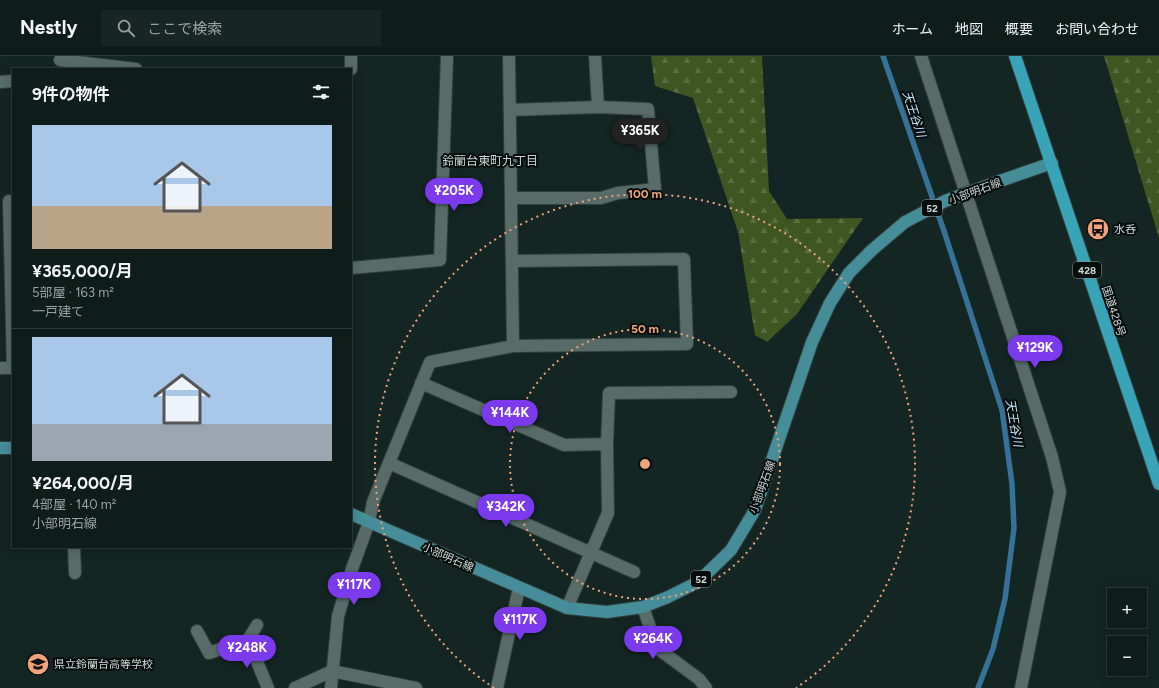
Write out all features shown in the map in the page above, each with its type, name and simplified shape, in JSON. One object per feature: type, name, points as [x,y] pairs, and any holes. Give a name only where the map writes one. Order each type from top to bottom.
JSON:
[{"type":"highway","name":"国道428号","points":[[1015,56],[1159,484]]},
{"type":"main road","name":"小部明石線","points":[[352,514],[568,608],[607,612],[643,607],[668,598],[698,582],[732,550],[756,510],[812,342],[830,303],[849,274],[872,250],[905,222],[945,201],[1052,163]]},
{"type":"main road","points":[[0,448],[12,448]]},
{"type":"street","points":[[351,56],[351,68]]},
{"type":"street","points":[[352,268],[440,260],[447,56]]},
{"type":"street","points":[[509,56],[513,346]]},
{"type":"street","points":[[595,56],[598,107]]},
{"type":"street","points":[[921,56],[1049,450],[1060,492],[1021,688]]},
{"type":"street","points":[[60,62],[120,68]]},
{"type":"street","points":[[0,82],[12,81]]},
{"type":"street","points":[[510,110],[598,107],[648,109],[655,189],[618,193],[601,198],[512,198]]},
{"type":"street","points":[[7,201],[12,340]]},
{"type":"street","points":[[331,688],[338,616],[352,569],[369,522],[373,502],[430,362],[513,346],[686,344],[684,258],[513,261]]},
{"type":"street","points":[[0,368],[12,368]]},
{"type":"street","points":[[421,383],[564,445],[606,444]]},
{"type":"street","points":[[568,608],[608,513],[606,444],[610,393],[732,392]]},
{"type":"street","points":[[389,463],[634,572]]},
{"type":"street","points":[[74,548],[75,573]]},
{"type":"street","points":[[497,688],[519,588]]},
{"type":"street","points":[[643,607],[657,648],[699,679],[706,688]]},
{"type":"street","points":[[197,631],[209,653],[248,640],[258,625]]},
{"type":"street","points":[[248,640],[268,688]]},
{"type":"street","points":[[295,688],[332,671],[416,688]]},
{"type":"green space","points":[[651,56],[762,56],[769,191],[787,219],[863,218],[797,314],[767,342],[755,335],[738,232],[693,98],[655,86]]},
{"type":"green space","points":[[1104,56],[1159,56],[1159,238]]},
{"type":"waterway","name":"天王谷川","points":[[883,56],[944,231],[1002,410],[1012,484],[1014,528],[1005,599],[993,649],[978,688]]},
{"type":"place","name":"水呑","points":[[1098,229]]},
{"type":"place","name":"県立鈴蘭台高等学校","points":[[38,664]]},
{"type":"district","name":"鈴蘭台東町九丁目","points":[[490,161]]}]
